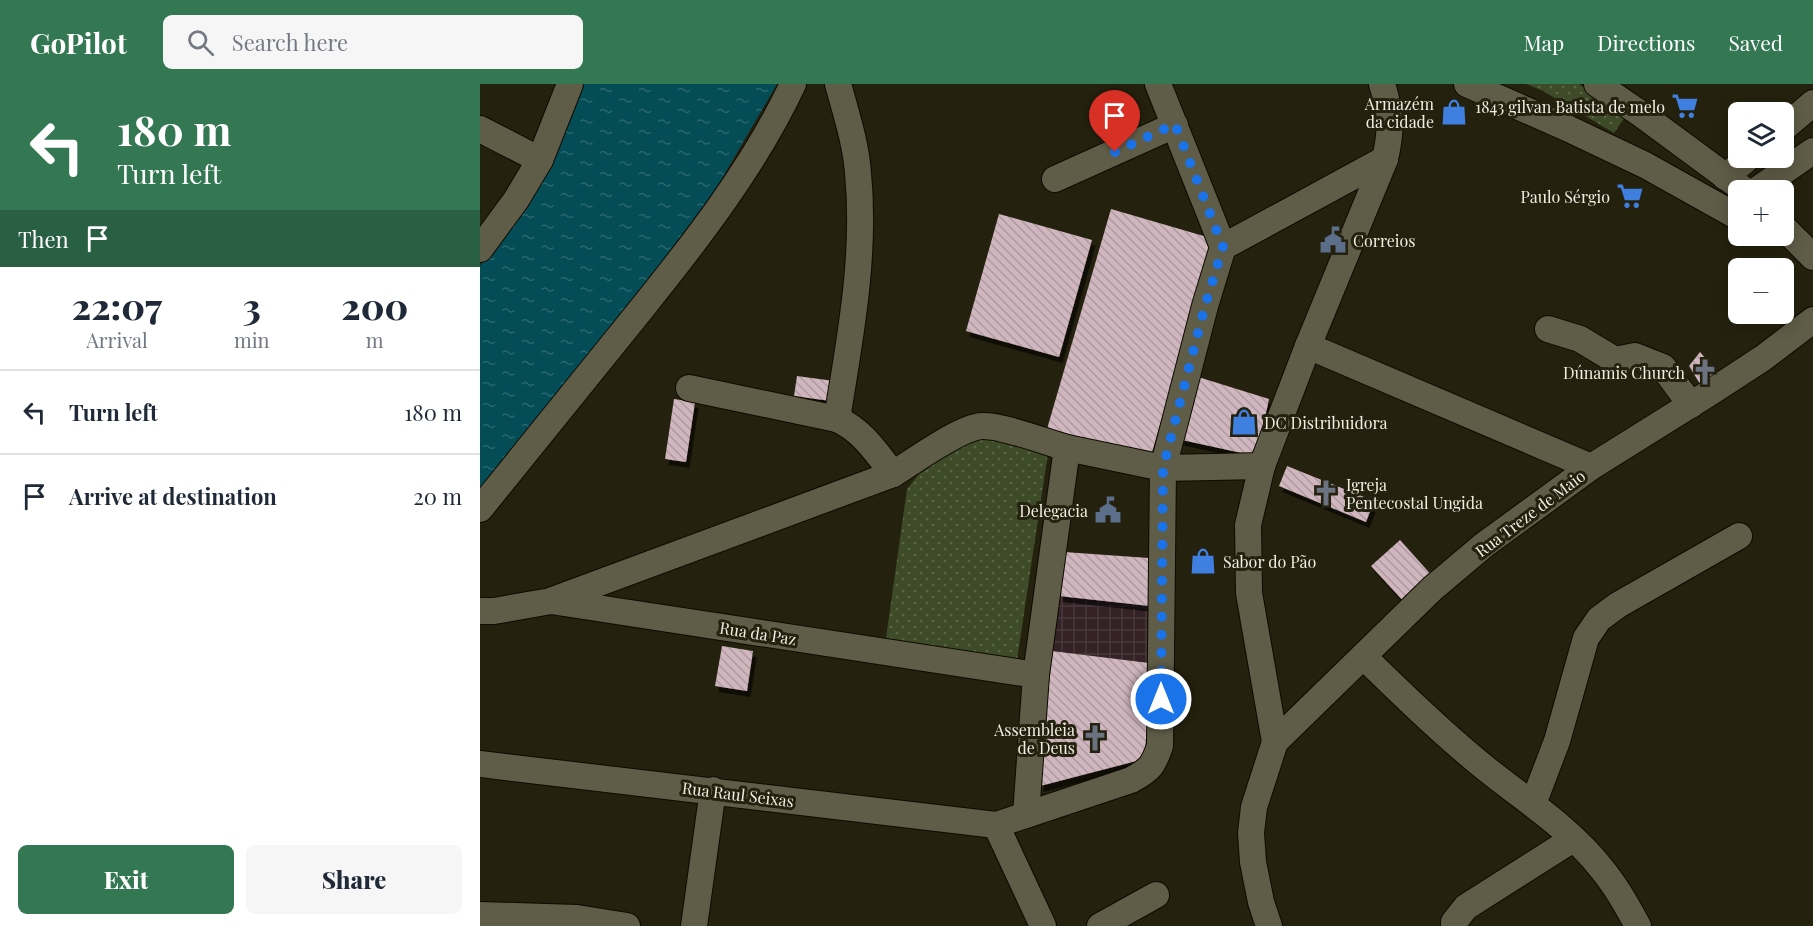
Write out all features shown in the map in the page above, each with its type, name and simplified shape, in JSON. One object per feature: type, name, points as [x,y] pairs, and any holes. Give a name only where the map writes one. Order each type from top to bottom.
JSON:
[{"type":"street","points":[[480,249],[516,200],[540,160],[570,84]]},
{"type":"street","points":[[480,508],[696,242],[782,108],[793,84]]},
{"type":"street","points":[[837,419],[858,283],[861,223],[858,171],[838,84]]},
{"type":"street","points":[[1043,926],[996,825],[1131,780],[1147,772],[1154,764],[1160,746],[1163,468],[1205,306],[1223,247],[1158,84]]},
{"type":"street","points":[[1269,926],[1261,902],[1253,862],[1251,833],[1254,807],[1275,742],[1249,593],[1248,525],[1262,466],[1308,346],[1385,159],[1391,129],[1390,111],[1383,84]]},
{"type":"street","points":[[1467,84],[1645,165],[1728,211]]},
{"type":"street","points":[[1597,84],[1729,180]]},
{"type":"street","points":[[1794,119],[1813,103]]},
{"type":"street","points":[[1055,179],[1175,124]]},
{"type":"street","points":[[480,129],[540,160]]},
{"type":"street","points":[[1771,180],[1813,151]]},
{"type":"street","points":[[1223,247],[1385,159]]},
{"type":"street","points":[[1794,238],[1810,254]]},
{"type":"street","points":[[1794,246],[1810,254]]},
{"type":"street","name":"Rua Treze de Maio","points":[[1275,742],[1433,588],[1484,545],[1591,467],[1763,358],[1813,320]]},
{"type":"street","points":[[1548,329],[1580,339],[1615,360],[1635,356],[1663,367],[1691,405]]},
{"type":"street","points":[[1308,346],[1591,467]]},
{"type":"street","points":[[689,388],[837,419],[848,424],[865,438],[893,474]]},
{"type":"street","points":[[551,601],[893,474],[955,436],[975,427],[993,427],[1067,448],[1163,468],[1262,466]]},
{"type":"street","points":[[1026,815],[1036,675],[1067,448]]},
{"type":"street","points":[[1533,804],[1557,741],[1586,638],[1599,619],[1618,605],[1739,536]]},
{"type":"street","name":"Rua da Paz","points":[[480,611],[494,611],[551,601],[1036,675]]},
{"type":"street","points":[[1364,657],[1433,724],[1573,839],[1600,866],[1619,892],[1638,926]]},
{"type":"street","name":"Rua Raul Seixas","points":[[480,764],[996,825]]},
{"type":"street","points":[[694,926],[713,790]]},
{"type":"street","points":[[1454,926],[1454,922],[1466,908],[1573,839]]},
{"type":"street","points":[[1100,926],[1156,895]]},
{"type":"street","points":[[480,915],[577,918],[627,926]]},
{"type":"shaded area","points":[[1059,596],[1150,606],[1149,663],[1052,651]]},
{"type":"green space","points":[[1526,84],[1579,84],[1625,117],[1614,133],[1543,91]]},
{"type":"green space","points":[[978,434],[1048,453],[1017,660],[886,638],[907,489],[919,474]]},
{"type":"water","points":[[581,84],[777,84],[714,192],[643,287],[480,490],[480,266],[550,166]]},
{"type":"building","points":[[1111,209],[1214,239],[1150,459],[1047,429]]},
{"type":"building","points":[[999,214],[1092,240],[1059,357],[966,331]]},
{"type":"building","name":"Dúnamis Church","points":[[1700,352],[1722,378],[1704,390],[1689,366]]},
{"type":"building","points":[[797,376],[834,381],[831,401],[794,396]]},
{"type":"building","points":[[1195,376],[1269,399],[1262,431],[1251,455],[1173,438]]},
{"type":"building","points":[[674,399],[695,402],[686,462],[665,459]]},
{"type":"building","name":"Igreja Pentecostal Ungida","points":[[1287,466],[1374,501],[1366,522],[1279,486]]},
{"type":"building","points":[[1400,540],[1435,579],[1407,605],[1371,566]]},
{"type":"building","points":[[1064,552],[1149,558],[1150,606],[1059,596]]},
{"type":"building","points":[[722,646],[753,651],[747,691],[715,686]]},
{"type":"building","points":[[1052,651],[1149,663],[1148,718],[1144,759],[1040,786]]},
{"type":"place","name":"1843 gilvan Batista de melo","points":[[1685,106]]},
{"type":"place","name":"Armazém da cidade","points":[[1454,112]]},
{"type":"place","name":"Paulo Sérgio","points":[[1630,196]]},
{"type":"place","name":"Correios","points":[[1333,240]]},
{"type":"place","name":"Dúnamis Church","points":[[1705,372]]},
{"type":"place","name":"DC Distribuidora","points":[[1244,422]]},
{"type":"place","name":"Igreja Pentecostal Ungida","points":[[1326,493]]},
{"type":"place","name":"Delegacia","points":[[1108,510]]},
{"type":"place","name":"Sabor do Pão","points":[[1203,561]]},
{"type":"place","name":"Assembleia de Deus","points":[[1095,738]]},
{"type":"route","points":[[1115,152],[1175,124],[1223,247],[1205,306],[1163,468],[1161,699]]}]
